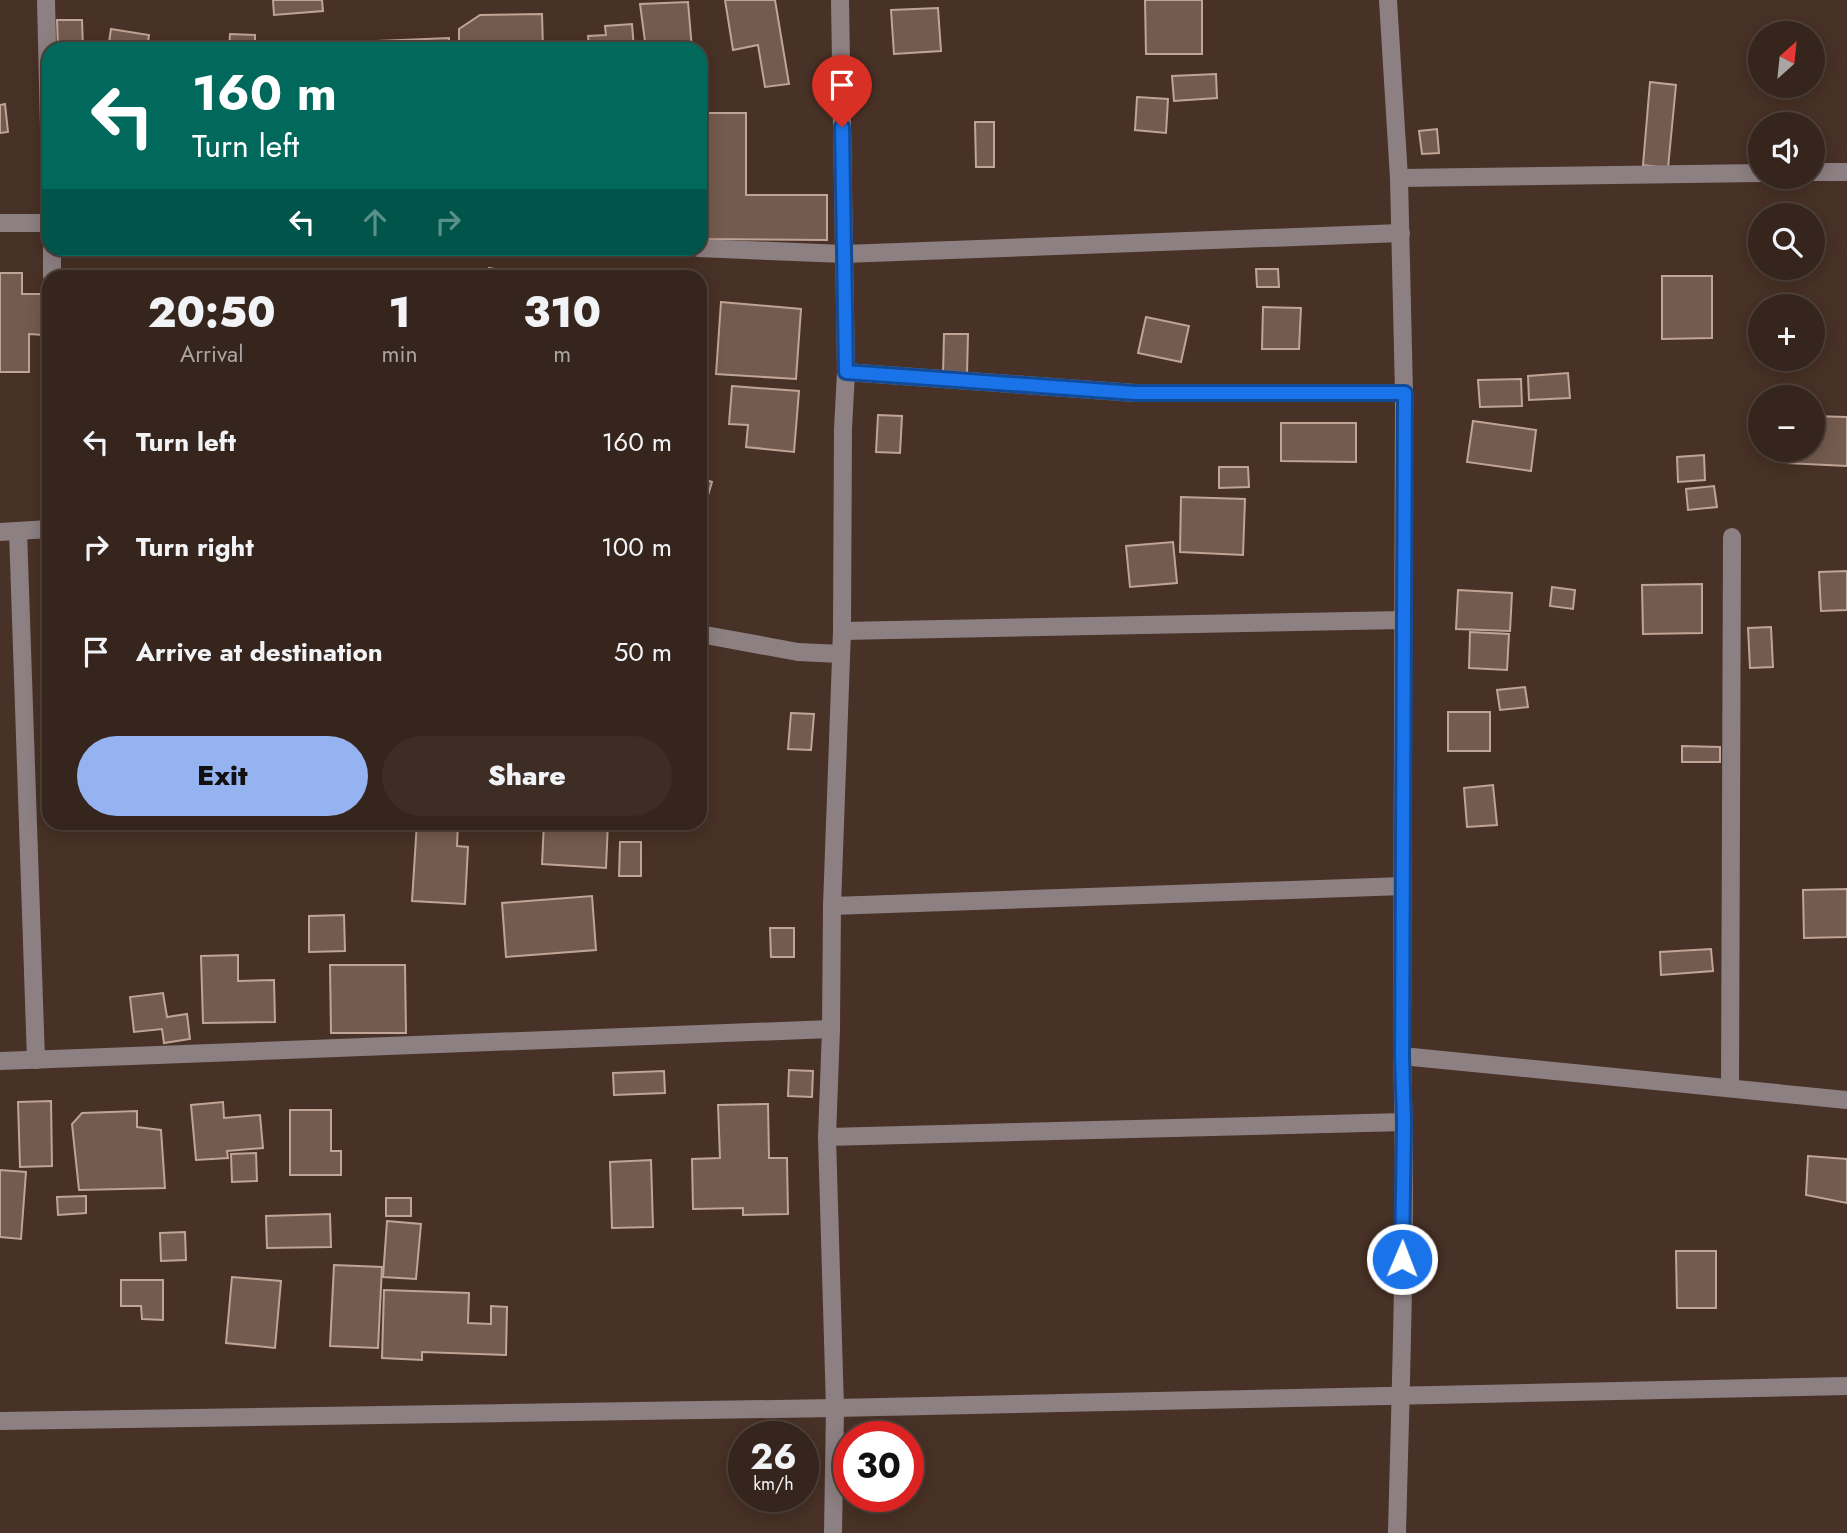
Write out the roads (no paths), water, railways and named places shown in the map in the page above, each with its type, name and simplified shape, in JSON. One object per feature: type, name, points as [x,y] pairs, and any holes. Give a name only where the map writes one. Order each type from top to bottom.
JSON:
[{"type":"street","points":[[46,0],[47,42]]},
{"type":"street","points":[[833,1533],[835,1408],[827,1137],[842,631],[843,429],[846,372],[840,0]]},
{"type":"street","points":[[1388,0],[1399,178],[1405,393],[1404,1122],[1397,1533]]},
{"type":"street","points":[[1825,172],[1847,172]]},
{"type":"street","points":[[1399,178],[1748,173]]},
{"type":"street","points":[[0,223],[42,223]]},
{"type":"street","points":[[707,248],[845,254],[1401,233]]},
{"type":"street","points":[[846,372],[1135,393],[1405,393]]},
{"type":"street","points":[[0,532],[42,529]]},
{"type":"street","points":[[18,531],[36,1060]]},
{"type":"street","points":[[1730,1088],[1732,537]]},
{"type":"street","points":[[842,631],[1404,621]]},
{"type":"street","points":[[707,635],[798,652],[841,654]]},
{"type":"street","points":[[832,906],[1403,886]]},
{"type":"street","points":[[0,1061],[831,1029]]},
{"type":"street","points":[[1402,1056],[1847,1100]]},
{"type":"street","points":[[827,1137],[1404,1122]]},
{"type":"street","points":[[0,1421],[835,1408],[1847,1386]]}]
